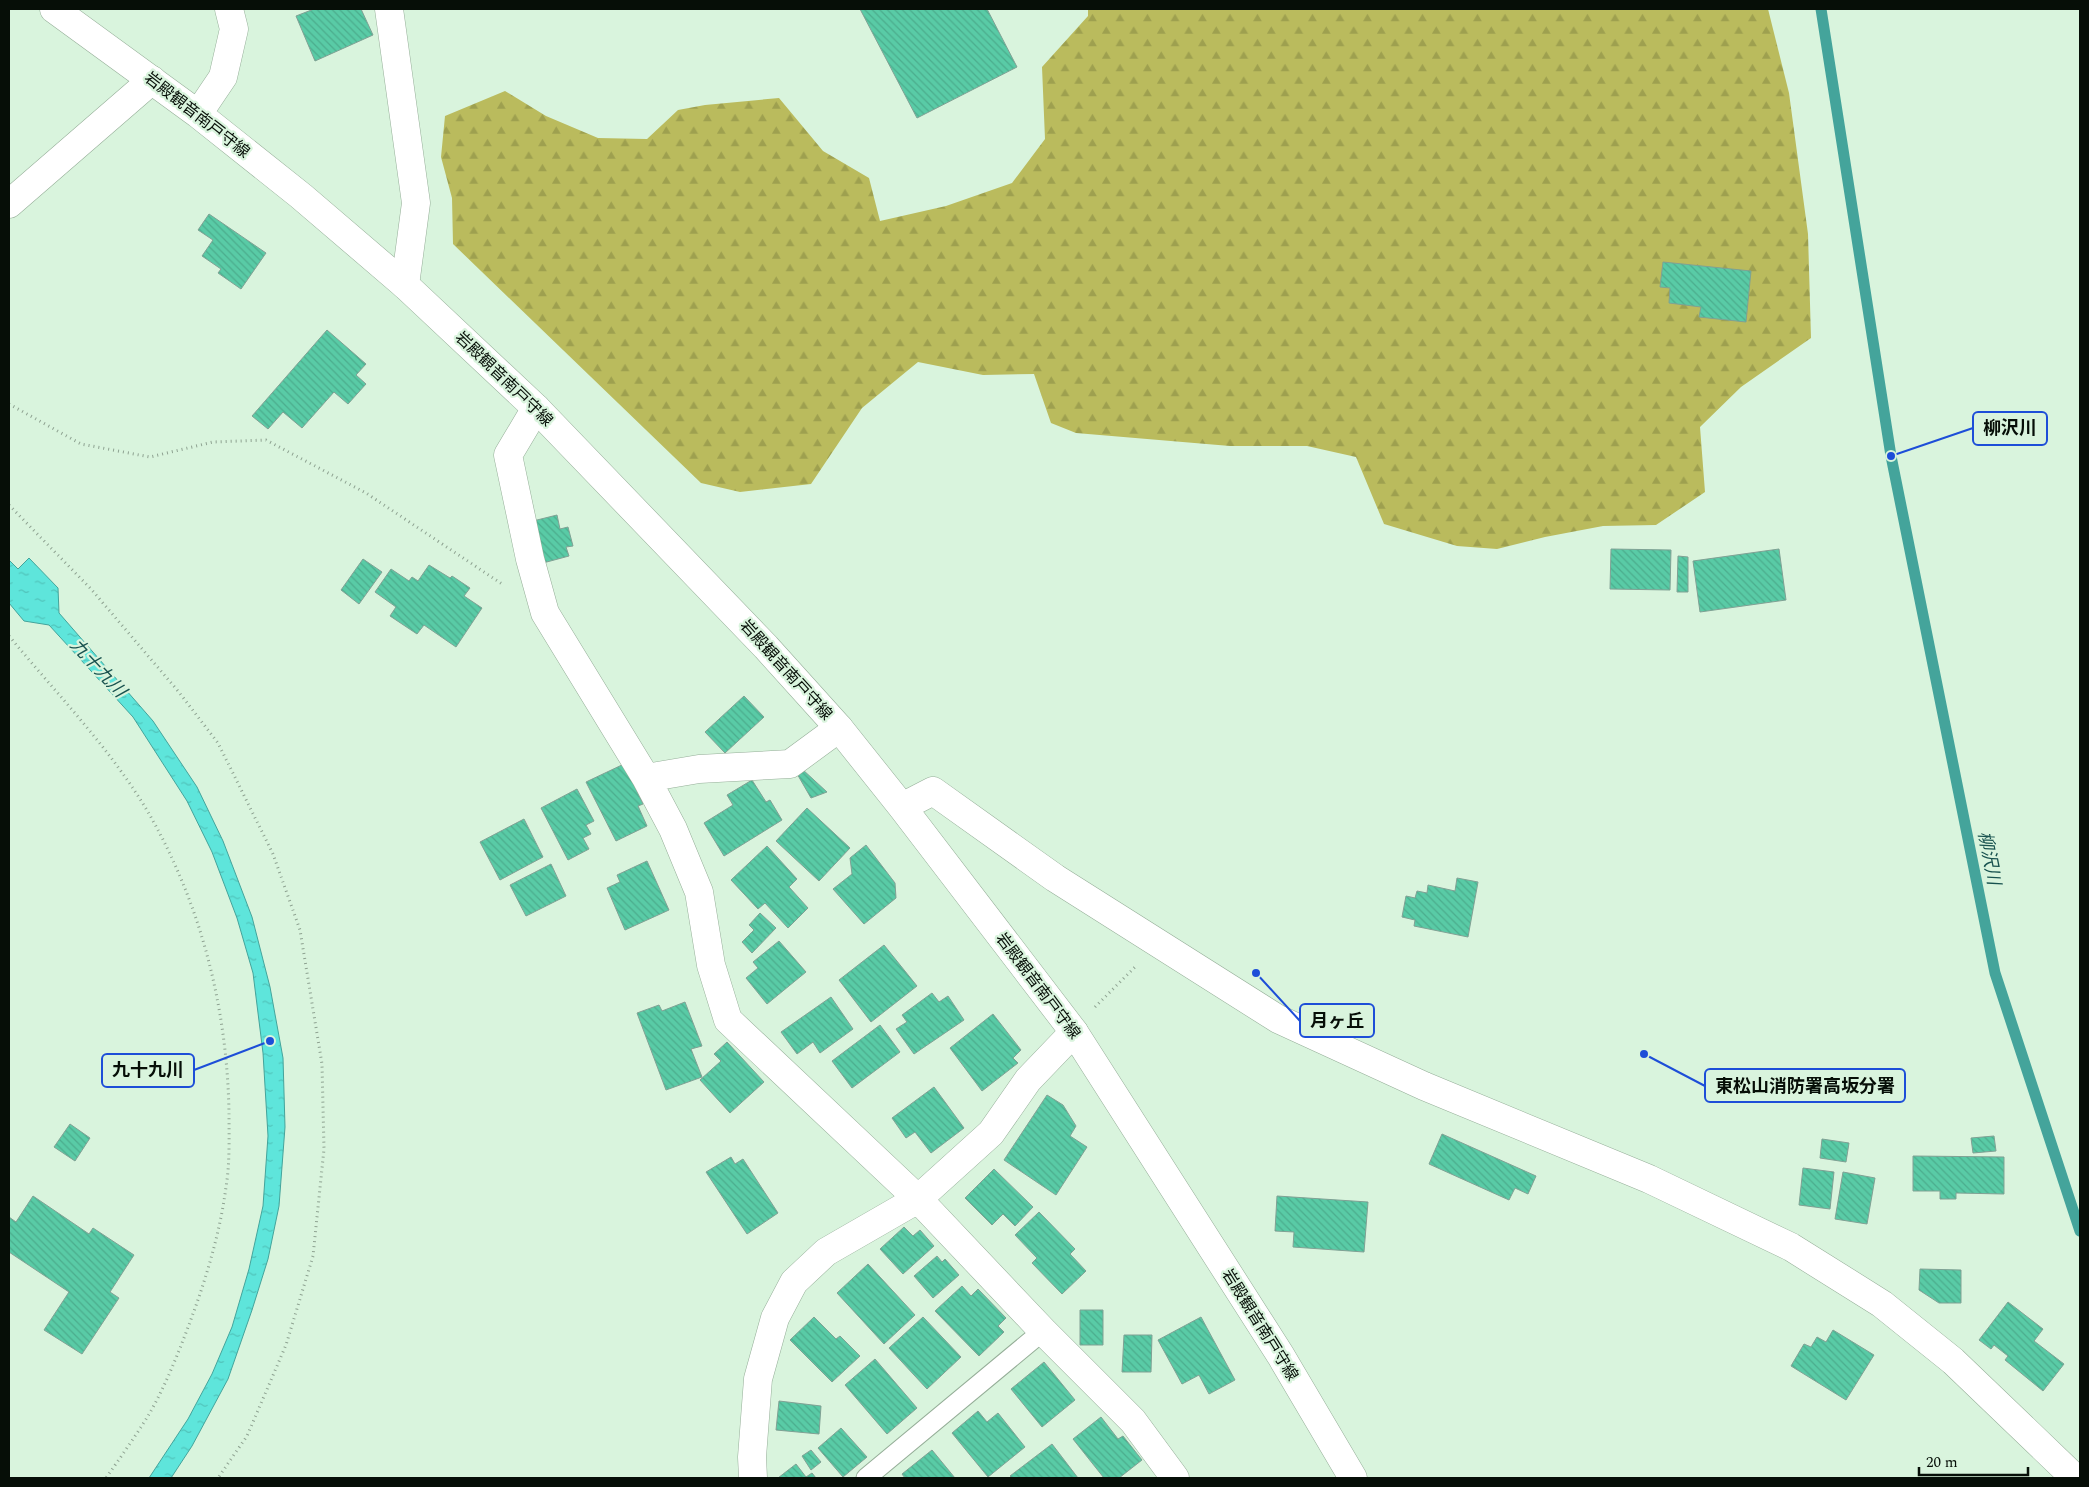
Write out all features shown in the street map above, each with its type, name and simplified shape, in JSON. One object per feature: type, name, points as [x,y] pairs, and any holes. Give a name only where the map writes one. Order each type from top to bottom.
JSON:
[{"type":"street","name":"岩殿観音南戸守線","points":[[54,9],[198,114],[301,196],[405,285],[536,408],[766,647],[838,728],[902,807],[1074,1032],[1280,1356],[1352,1478]]},
{"type":"street","points":[[198,114],[223,77],[234,29],[229,9]]},
{"type":"street","points":[[389,9],[416,203],[405,285]]},
{"type":"street","points":[[9,204],[152,80]]},
{"type":"street","points":[[536,408],[508,456],[530,560],[545,613],[646,778],[673,829],[698,892],[711,965],[728,1020],[918,1199],[1043,1331],[1133,1421],[1171,1476]]},
{"type":"street","points":[[646,778],[699,769],[790,764],[838,728]]},
{"type":"street","points":[[902,807],[933,791],[1055,878],[1278,1019],[1424,1086],[1648,1180],[1791,1247],[1882,1304],[1953,1360],[2075,1478]]},
{"type":"street","points":[[753,1478],[752,1457],[758,1380],[775,1318],[794,1282],[826,1252],[918,1199],[991,1133],[1028,1080],[1074,1032]]},
{"type":"lane","points":[[866,1478],[1043,1331]]},
{"type":"path","points":[[9,404],[81,444],[150,457],[213,442],[266,440],[366,493],[504,586]]},
{"type":"path","points":[[9,505],[91,589],[178,691],[218,742],[273,854],[300,930],[322,1064],[324,1149],[313,1256],[286,1345],[247,1436],[218,1478]]},
{"type":"path","points":[[9,636],[104,748],[148,812],[176,868],[210,962],[222,1020],[228,1070],[227,1185],[217,1234],[201,1292],[183,1342],[165,1382],[147,1417],[106,1478]]},
{"type":"path","points":[[1074,1032],[1096,1005],[1157,944]]},
{"type":"green space","points":[[1088,9],[1768,9],[1789,93],[1808,234],[1811,338],[1741,387],[1700,427],[1705,492],[1656,525],[1603,526],[1545,537],[1497,549],[1457,546],[1384,524],[1356,457],[1307,446],[1230,446],[1076,433],[1051,423],[1034,374],[983,375],[918,362],[862,408],[811,484],[740,492],[701,483],[453,244],[452,198],[441,157],[445,116],[505,91],[546,116],[598,138],[647,139],[678,110],[705,105],[779,98],[823,151],[869,178],[880,221],[946,206],[1012,183],[1045,139],[1042,67],[1088,16]]},
{"type":"water","points":[[29,558],[58,588],[59,613],[153,721],[197,787],[223,841],[252,917],[270,987],[283,1058],[285,1127],[279,1206],[268,1259],[228,1379],[192,1446],[171,1478],[149,1478],[188,1419],[212,1374],[232,1327],[249,1269],[263,1206],[268,1136],[263,1053],[253,973],[237,918],[212,852],[187,801],[133,717],[49,625],[24,621],[9,603],[9,560],[18,569]]},
{"type":"building","points":[[314,9],[361,9],[373,35],[315,61],[296,16]]},
{"type":"building","points":[[860,9],[987,9],[1017,67],[917,118]]},
{"type":"building","points":[[209,214],[266,253],[241,289],[218,273],[221,269],[202,256],[213,240],[198,230]]},
{"type":"building","points":[[1663,262],[1751,271],[1746,322],[1699,317],[1701,307],[1669,303],[1670,288],[1660,287]]},
{"type":"building","points":[[327,330],[366,364],[356,375],[366,384],[348,404],[334,392],[302,428],[283,412],[268,429],[252,416]]},
{"type":"building","points":[[557,515],[560,529],[568,527],[573,546],[566,547],[569,556],[543,563],[533,521]]},
{"type":"building","points":[[1611,549],[1671,550],[1670,590],[1610,589]]},
{"type":"building","points":[[1779,549],[1786,600],[1700,612],[1693,561]]},
{"type":"building","points":[[1678,556],[1688,557],[1688,592],[1677,592]]},
{"type":"building","points":[[363,559],[382,572],[359,604],[341,590]]},
{"type":"building","points":[[429,565],[450,578],[452,576],[470,588],[464,596],[482,608],[456,647],[424,625],[417,634],[390,616],[396,607],[375,592],[391,569],[409,581],[412,577],[418,581]]},
{"type":"building","points":[[744,696],[764,717],[725,753],[705,732]]},
{"type":"building","points":[[624,764],[643,804],[638,806],[647,826],[616,841],[586,782]]},
{"type":"building","points":[[802,769],[827,792],[811,798],[796,772]]},
{"type":"building","points":[[752,780],[766,802],[770,800],[782,820],[724,856],[704,823],[733,805],[727,795]]},
{"type":"building","points":[[577,789],[594,821],[586,825],[591,834],[583,838],[589,849],[568,860],[541,808]]},
{"type":"building","points":[[807,808],[850,848],[819,881],[776,841]]},
{"type":"building","points":[[524,819],[543,857],[500,880],[480,842]]},
{"type":"building","points":[[866,845],[895,883],[896,898],[864,924],[833,889],[852,874],[850,858]]},
{"type":"building","points":[[767,846],[797,879],[789,887],[808,908],[788,928],[765,903],[758,909],[731,880]]},
{"type":"building","points":[[647,861],[669,910],[625,930],[607,888],[620,882],[617,875]]},
{"type":"building","points":[[551,864],[566,896],[526,916],[510,885]]},
{"type":"building","points":[[1457,878],[1478,882],[1468,937],[1414,926],[1415,920],[1402,917],[1406,896],[1415,898],[1417,891],[1427,893],[1428,885],[1455,891]]},
{"type":"building","points":[[760,913],[776,928],[752,953],[742,942],[754,930],[749,925]]},
{"type":"building","points":[[779,941],[806,972],[767,1004],[746,978],[758,968],[753,962]]},
{"type":"building","points":[[884,945],[917,986],[871,1022],[839,980]]},
{"type":"building","points":[[932,993],[939,1002],[948,996],[964,1020],[914,1054],[896,1029],[907,1022],[902,1015]]},
{"type":"building","points":[[831,997],[853,1029],[820,1053],[813,1042],[797,1054],[781,1032]]},
{"type":"building","points":[[685,1002],[702,1046],[691,1049],[702,1077],[666,1090],[637,1013],[659,1005],[662,1011]]},
{"type":"building","points":[[993,1014],[1021,1050],[1013,1058],[1018,1063],[982,1091],[950,1048]]},
{"type":"building","points":[[880,1025],[900,1052],[852,1088],[832,1061]]},
{"type":"building","points":[[727,1042],[764,1082],[730,1113],[700,1080],[721,1061],[714,1054]]},
{"type":"building","points":[[934,1087],[964,1128],[931,1153],[915,1132],[906,1138],[892,1118]]},
{"type":"building","points":[[1047,1095],[1063,1105],[1076,1126],[1070,1136],[1087,1147],[1056,1195],[1004,1160]]},
{"type":"building","points":[[70,1124],[90,1138],[75,1161],[54,1147]]},
{"type":"building","points":[[1442,1134],[1536,1176],[1528,1194],[1515,1188],[1509,1200],[1429,1164]]},
{"type":"building","points":[[1994,1136],[1996,1151],[1973,1153],[1971,1138]]},
{"type":"building","points":[[1822,1139],[1849,1143],[1846,1162],[1820,1158]]},
{"type":"building","points":[[1913,1156],[2004,1157],[2004,1194],[1956,1193],[1956,1199],[1940,1199],[1940,1191],[1913,1191]]},
{"type":"building","points":[[731,1157],[735,1164],[743,1159],[778,1213],[747,1234],[706,1172]]},
{"type":"building","points":[[1803,1168],[1834,1172],[1830,1209],[1799,1205]]},
{"type":"building","points":[[994,1169],[1033,1207],[1015,1226],[1003,1214],[992,1225],[965,1198]]},
{"type":"building","points":[[1843,1172],[1875,1178],[1867,1224],[1835,1219]]},
{"type":"building","points":[[33,1196],[89,1234],[93,1228],[134,1255],[110,1292],[119,1298],[82,1354],[44,1330],[69,1292],[9,1252],[9,1217],[16,1222]]},
{"type":"building","points":[[1277,1196],[1368,1202],[1364,1252],[1293,1247],[1294,1232],[1275,1231]]},
{"type":"building","points":[[1039,1212],[1075,1249],[1070,1254],[1086,1271],[1062,1294],[1032,1263],[1037,1258],[1015,1235]]},
{"type":"building","points":[[904,1227],[913,1236],[920,1230],[934,1246],[903,1274],[880,1249]]},
{"type":"building","points":[[937,1256],[942,1262],[945,1259],[959,1275],[933,1298],[914,1276]]},
{"type":"building","points":[[868,1264],[915,1315],[884,1344],[837,1293]]},
{"type":"building","points":[[1920,1269],[1961,1270],[1961,1303],[1939,1303],[1919,1290]]},
{"type":"building","points":[[962,1286],[971,1296],[978,1289],[1006,1318],[998,1326],[1004,1332],[979,1356],[935,1311]]},
{"type":"building","points":[[2008,1302],[2043,1329],[2034,1341],[2064,1364],[2043,1391],[2005,1360],[2008,1356],[1994,1345],[1991,1349],[1979,1340]]},
{"type":"building","points":[[1080,1310],[1103,1310],[1103,1345],[1080,1345]]},
{"type":"building","points":[[814,1317],[836,1339],[840,1336],[860,1356],[832,1382],[790,1340]]},
{"type":"building","points":[[923,1317],[961,1357],[927,1389],[889,1348]]},
{"type":"building","points":[[1201,1317],[1235,1380],[1209,1394],[1199,1375],[1182,1384],[1158,1340]]},
{"type":"building","points":[[1833,1330],[1874,1355],[1846,1400],[1791,1366],[1804,1344],[1811,1347],[1817,1337],[1826,1342]]},
{"type":"building","points":[[1124,1335],[1152,1335],[1151,1372],[1122,1372]]},
{"type":"building","points":[[875,1359],[917,1408],[887,1434],[845,1385]]},
{"type":"building","points":[[1044,1362],[1075,1400],[1042,1427],[1011,1389]]},
{"type":"building","points":[[779,1401],[821,1406],[819,1434],[776,1430]]},
{"type":"building","points":[[978,1411],[987,1422],[998,1413],[1025,1447],[988,1477],[952,1433]]},
{"type":"building","points":[[1101,1417],[1118,1439],[1123,1436],[1142,1460],[1119,1478],[1104,1478],[1073,1439]]},
{"type":"building","points":[[841,1428],[867,1457],[843,1477],[818,1448]]},
{"type":"building","points":[[1052,1444],[1078,1478],[1012,1478],[1010,1476]]},
{"type":"building","points":[[811,1450],[821,1462],[811,1470],[802,1456]]},
{"type":"building","points":[[932,1450],[955,1478],[905,1478],[902,1474]]},
{"type":"building","points":[[796,1464],[806,1477],[812,1473],[816,1478],[778,1478]]},
{"type":"waterway","name":"柳沢川","points":[[1821,9],[1891,456],[1995,973],[2080,1231]]},
{"type":"place","name":"柳沢川","points":[[1891,456]]},
{"type":"place","name":"月ヶ丘","points":[[1256,973]]},
{"type":"place","name":"九十九川","points":[[270,1041]]},
{"type":"place","name":"東松山消防署高坂分署","points":[[1644,1054]]}]
